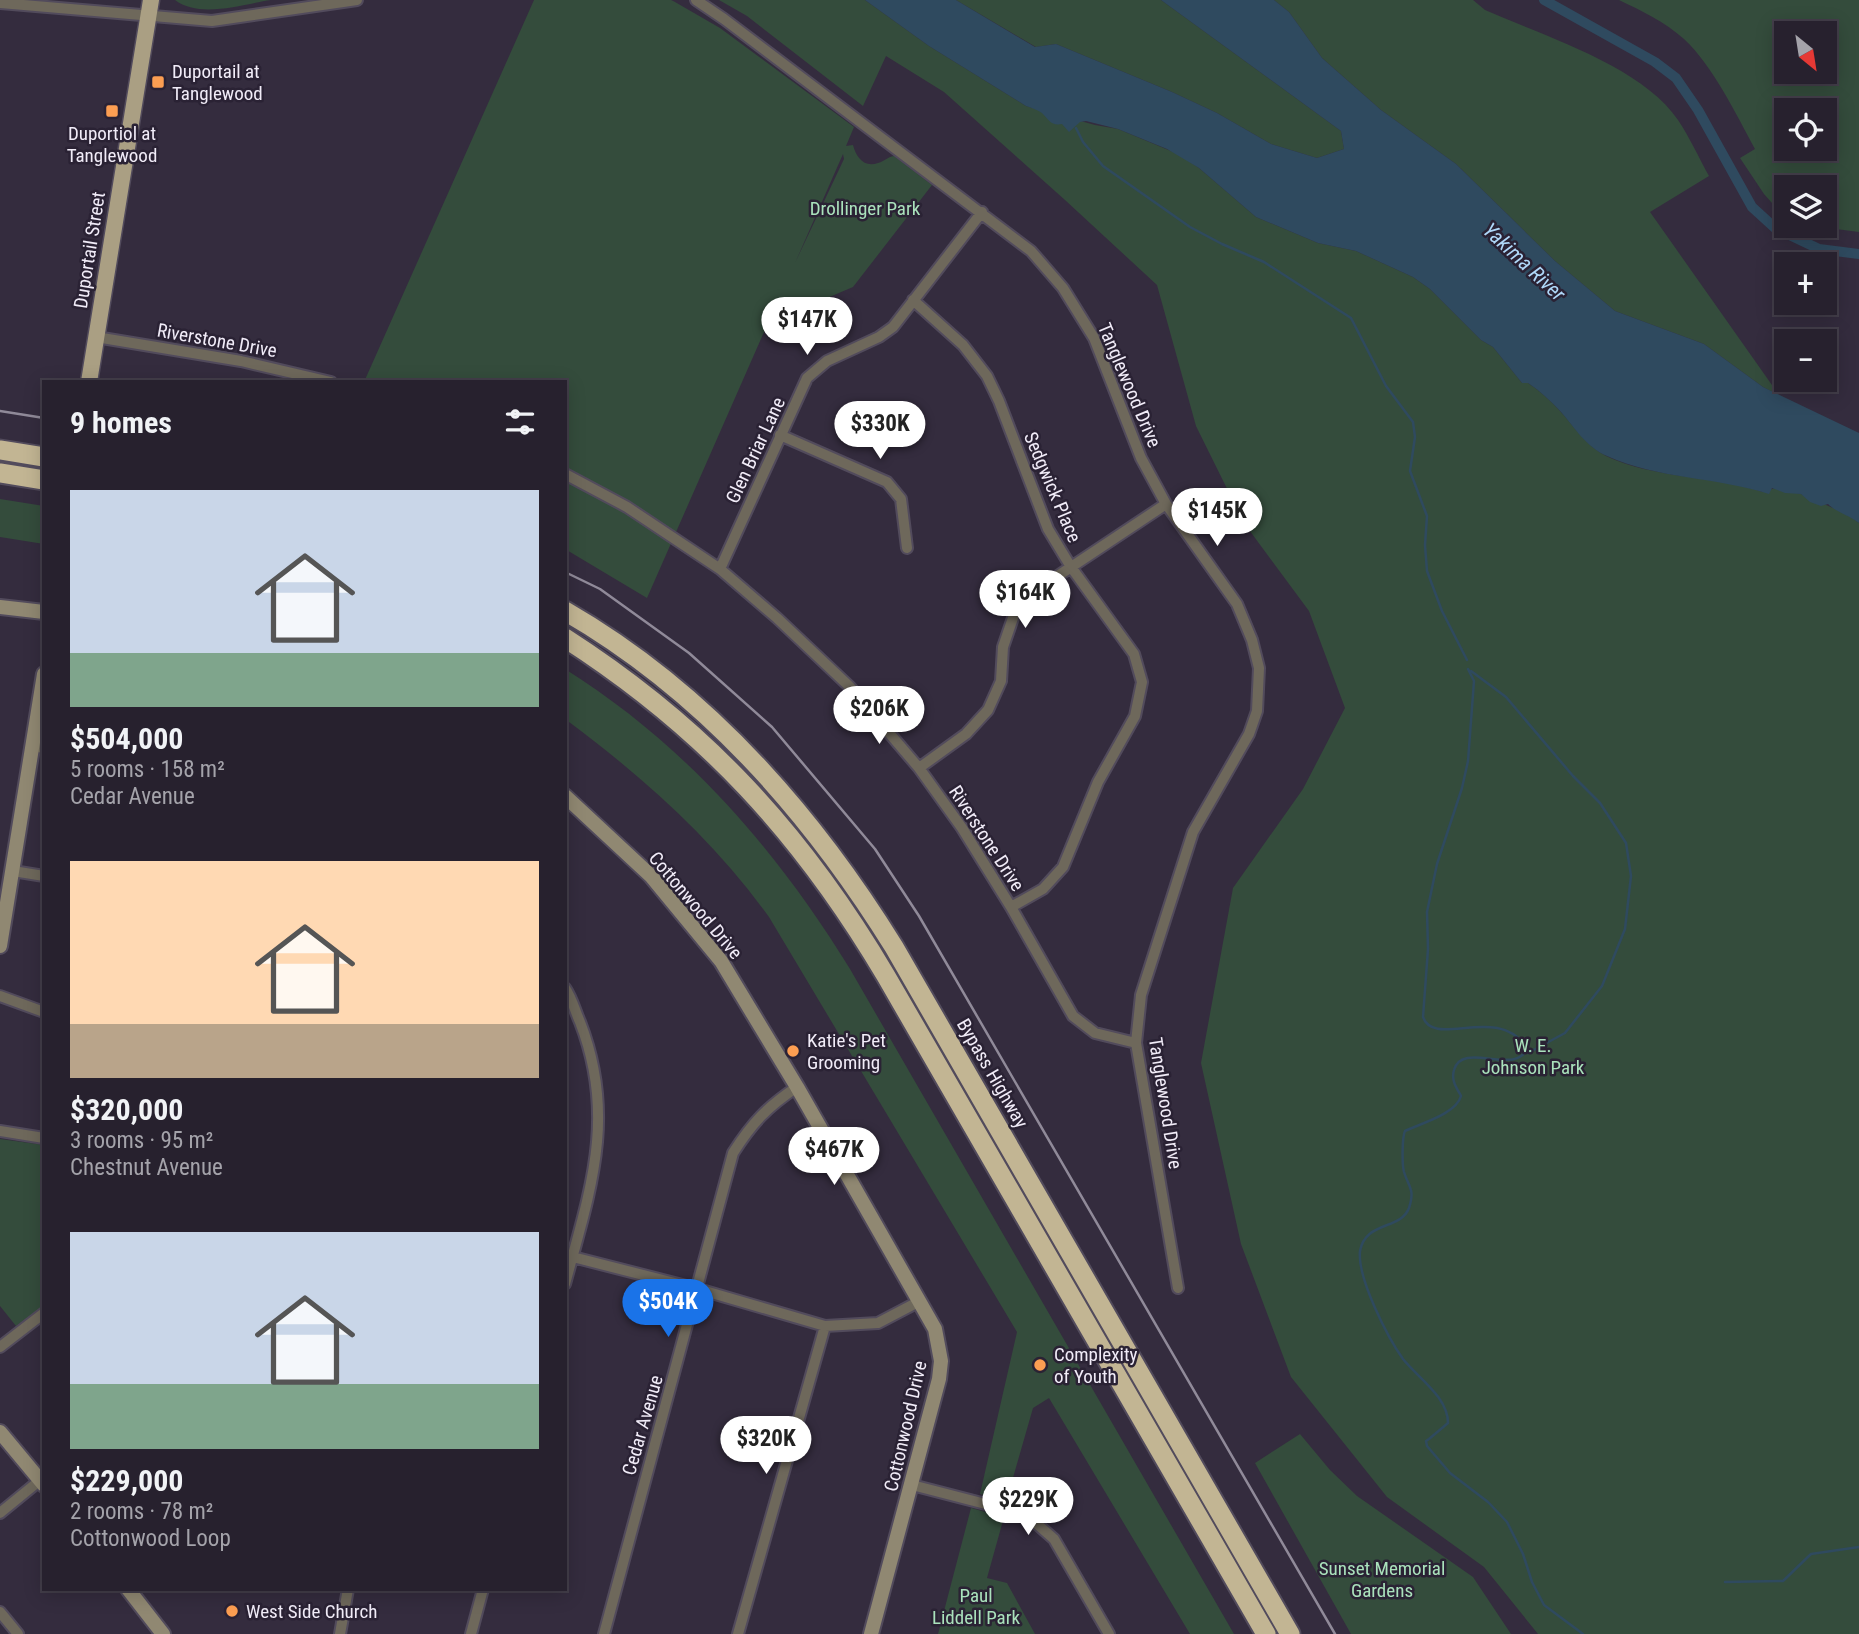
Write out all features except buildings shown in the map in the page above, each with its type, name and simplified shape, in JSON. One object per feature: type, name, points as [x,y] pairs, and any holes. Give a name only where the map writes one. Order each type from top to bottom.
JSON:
[{"type":"highway","points":[[0,450],[42,457]]},
{"type":"highway","points":[[0,473],[42,480]]},
{"type":"highway","name":"Bypass Highway","points":[[567,612],[627,652],[715,724],[792,804],[864,899],[1290,1634]]},
{"type":"highway","points":[[567,639],[640,688],[716,755],[783,826],[832,890],[886,976],[1266,1634]]},
{"type":"main road","name":"Duportail Street","points":[[89,380],[150,8]]},
{"type":"street","points":[[0,3],[150,8],[219,20],[357,0]]},
{"type":"street","name":"Tanglewood Drive","points":[[696,0],[1031,251],[1063,288],[1094,338],[1141,458],[1166,504],[1237,604],[1246,621],[1259,668],[1257,711],[1249,734],[1193,832],[1141,995],[1136,1043],[1178,1288]]},
{"type":"street","name":"Glen Briar Lane","points":[[720,569],[807,378],[827,361],[879,337],[893,327],[982,212]]},
{"type":"street","name":"Sedgwick Place","points":[[914,300],[963,345],[987,376],[1048,529],[1071,567],[1134,654],[1142,682],[1135,716],[1098,782],[1063,867],[1043,888],[1011,907]]},
{"type":"street","name":"Riverstone Drive","points":[[96,337],[241,361],[322,380]]},
{"type":"street","points":[[780,435],[887,482],[901,499],[907,548]]},
{"type":"street","name":"Riverstone Drive","points":[[567,475],[627,507],[720,569],[850,687],[919,768],[962,828],[1073,1016],[1094,1033],[1136,1043]]},
{"type":"street","points":[[919,768],[966,734],[988,710],[1001,681],[1003,647],[1014,615],[1032,593],[1166,504]]},
{"type":"street","points":[[0,607],[42,612]]},
{"type":"street","points":[[0,946],[38,747],[42,698]]},
{"type":"street","name":"Cottonwood Drive","points":[[567,798],[651,876],[721,961],[797,1087],[935,1329],[941,1361],[939,1379],[871,1634]]},
{"type":"street","points":[[13,872],[42,876]]},
{"type":"street","points":[[567,993],[585,1037],[597,1079],[599,1137],[592,1184],[569,1256],[825,1326],[878,1323],[920,1301]]},
{"type":"street","points":[[0,996],[42,1012]]},
{"type":"street","name":"Cedar Avenue","points":[[604,1634],[733,1153],[749,1127],[772,1104],[797,1087]]},
{"type":"street","points":[[0,1131],[42,1138]]},
{"type":"street","points":[[0,1348],[42,1315]]},
{"type":"street","points":[[738,1634],[825,1326]]},
{"type":"street","points":[[0,1432],[42,1480]]},
{"type":"street","points":[[0,1513],[42,1482]]},
{"type":"street","points":[[912,1485],[1002,1508],[1025,1516],[1037,1524],[1054,1539],[1109,1634]]},
{"type":"street","points":[[130,1591],[163,1634]]},
{"type":"street","points":[[340,1634],[348,1591]]},
{"type":"street","points":[[471,1634],[482,1591]]},
{"type":"street","points":[[0,1612],[18,1634]]},
{"type":"green space","points":[[175,0],[271,0],[222,9],[197,9]]},
{"type":"green space","name":"Drollinger Park","points":[[534,0],[671,0],[720,28],[854,127],[846,146],[853,145],[856,154],[865,163],[873,164],[894,156],[932,185],[853,287],[768,323],[647,598],[567,550],[567,380],[365,380]],"holes":[[[843,154],[844,159],[795,263]]]},
{"type":"green space","name":"W. E. Johnson Park","points":[[719,0],[865,0],[929,46],[1026,106],[1118,129],[1178,154],[1199,168],[1256,217],[1318,243],[1356,251],[1413,277],[1430,289],[1481,340],[1493,347],[1522,383],[1528,383],[1545,396],[1587,442],[1606,456],[1664,473],[1724,482],[1763,492],[1775,488],[1801,494],[1849,515],[1859,523],[1859,1634],[1538,1634],[1484,1567],[1387,1497],[1291,1377],[1241,1244],[1201,1063],[1233,888],[1303,789],[1345,708],[1309,611],[1244,523],[1196,426],[1157,285],[944,92],[886,56],[863,106],[747,16]]},
{"type":"green space","points":[[956,0],[1161,0],[1341,131],[1344,149],[1317,158],[1271,144],[1217,113],[1172,92],[1056,44],[1036,47]]},
{"type":"green space","points":[[1274,0],[1473,0],[1485,10],[1590,54],[1641,84],[1662,101],[1678,120],[1709,176],[1650,212],[1774,388],[1774,392],[1779,395],[1763,387],[1704,344],[1615,311],[1555,261],[1456,164],[1381,110],[1322,58],[1289,12]]},
{"type":"green space","points":[[1619,0],[1859,0],[1859,232],[1837,229],[1837,175],[1774,175],[1774,205],[1740,158],[1755,149],[1723,91],[1695,50],[1677,33]]},
{"type":"green space","points":[[0,499],[42,506],[42,544],[0,537]]},
{"type":"green space","points":[[567,670],[650,731],[689,766],[759,841],[821,925],[850,969],[1234,1634],[1190,1634],[1049,1398],[1033,1408],[1006,1502],[980,1494],[1017,1332],[769,917],[700,835],[622,763],[567,721]]},
{"type":"green space","points":[[0,1139],[42,1145],[42,1306],[16,1326],[0,1306]]},
{"type":"green space","name":"Sunset Memorial Gardens","points":[[1300,1434],[1330,1470],[1357,1496],[1473,1577],[1511,1634],[1351,1634],[1255,1463]]},
{"type":"green space","name":"Paul Liddell Park","points":[[971,1508],[1004,1517],[987,1578],[1007,1583],[1035,1634],[938,1634]]},
{"type":"water","name":"Yakima River","points":[[865,0],[956,0],[1035,47],[1056,44],[1172,92],[1217,113],[1271,144],[1317,158],[1344,149],[1341,131],[1161,0],[1274,0],[1289,12],[1322,58],[1381,110],[1456,164],[1555,261],[1615,311],[1704,344],[1763,387],[1859,433],[1859,523],[1828,504],[1821,506],[1810,502],[1801,494],[1785,493],[1772,488],[1769,494],[1729,484],[1667,474],[1626,464],[1607,456],[1587,442],[1545,396],[1528,383],[1522,383],[1493,347],[1481,340],[1430,289],[1413,277],[1356,251],[1318,243],[1256,217],[1199,168],[1167,149],[1118,129],[1086,121],[1080,122],[1069,132],[1062,124],[1053,123],[1040,112],[929,46]]},
{"type":"waterway","points":[[1544,0],[1655,62],[1676,78],[1698,110],[1752,207],[1775,228],[1819,249],[1859,254]]},
{"type":"waterway","points":[[1076,128],[1083,142],[1103,166],[1190,227],[1264,262],[1351,318],[1386,386],[1413,422],[1415,437],[1410,471],[1427,516],[1427,571],[1442,611],[1467,660]]},
{"type":"waterway","points":[[1468,669],[1474,681],[1468,761],[1437,864],[1427,912],[1428,949],[1423,1017],[1429,1026],[1440,1029],[1500,1029],[1515,1035],[1527,1048],[1521,1056],[1513,1059],[1467,1058],[1459,1062],[1453,1077],[1461,1096],[1458,1102],[1446,1113],[1405,1131],[1403,1163],[1411,1192],[1409,1208],[1399,1220],[1376,1230],[1363,1241],[1360,1263],[1368,1292],[1390,1337],[1403,1359],[1438,1396],[1447,1414],[1448,1423],[1426,1441],[1427,1446],[1450,1473],[1488,1502],[1507,1522],[1544,1605],[1583,1634]]},
{"type":"waterway","points":[[1471,671],[1506,697],[1573,776],[1600,803],[1626,843],[1631,876],[1625,929],[1602,986],[1565,1033],[1528,1053]]},
{"type":"waterway","points":[[1725,1582],[1783,1581],[1811,1554],[1859,1547]]},
{"type":"railway","points":[[0,411],[42,418]]},
{"type":"railway","points":[[567,573],[600,589],[689,653],[772,727],[875,849],[919,916],[1335,1634]]},
{"type":"place","name":"Duportail at Tanglewood","points":[[158,82]]},
{"type":"place","name":"Duportiol at Tanglewood","points":[[112,111]]},
{"type":"place","name":"Katie's Pet Grooming","points":[[793,1051]]},
{"type":"place","name":"Complexity of Youth","points":[[1040,1365]]},
{"type":"place","name":"West Side Church","points":[[232,1611]]}]
